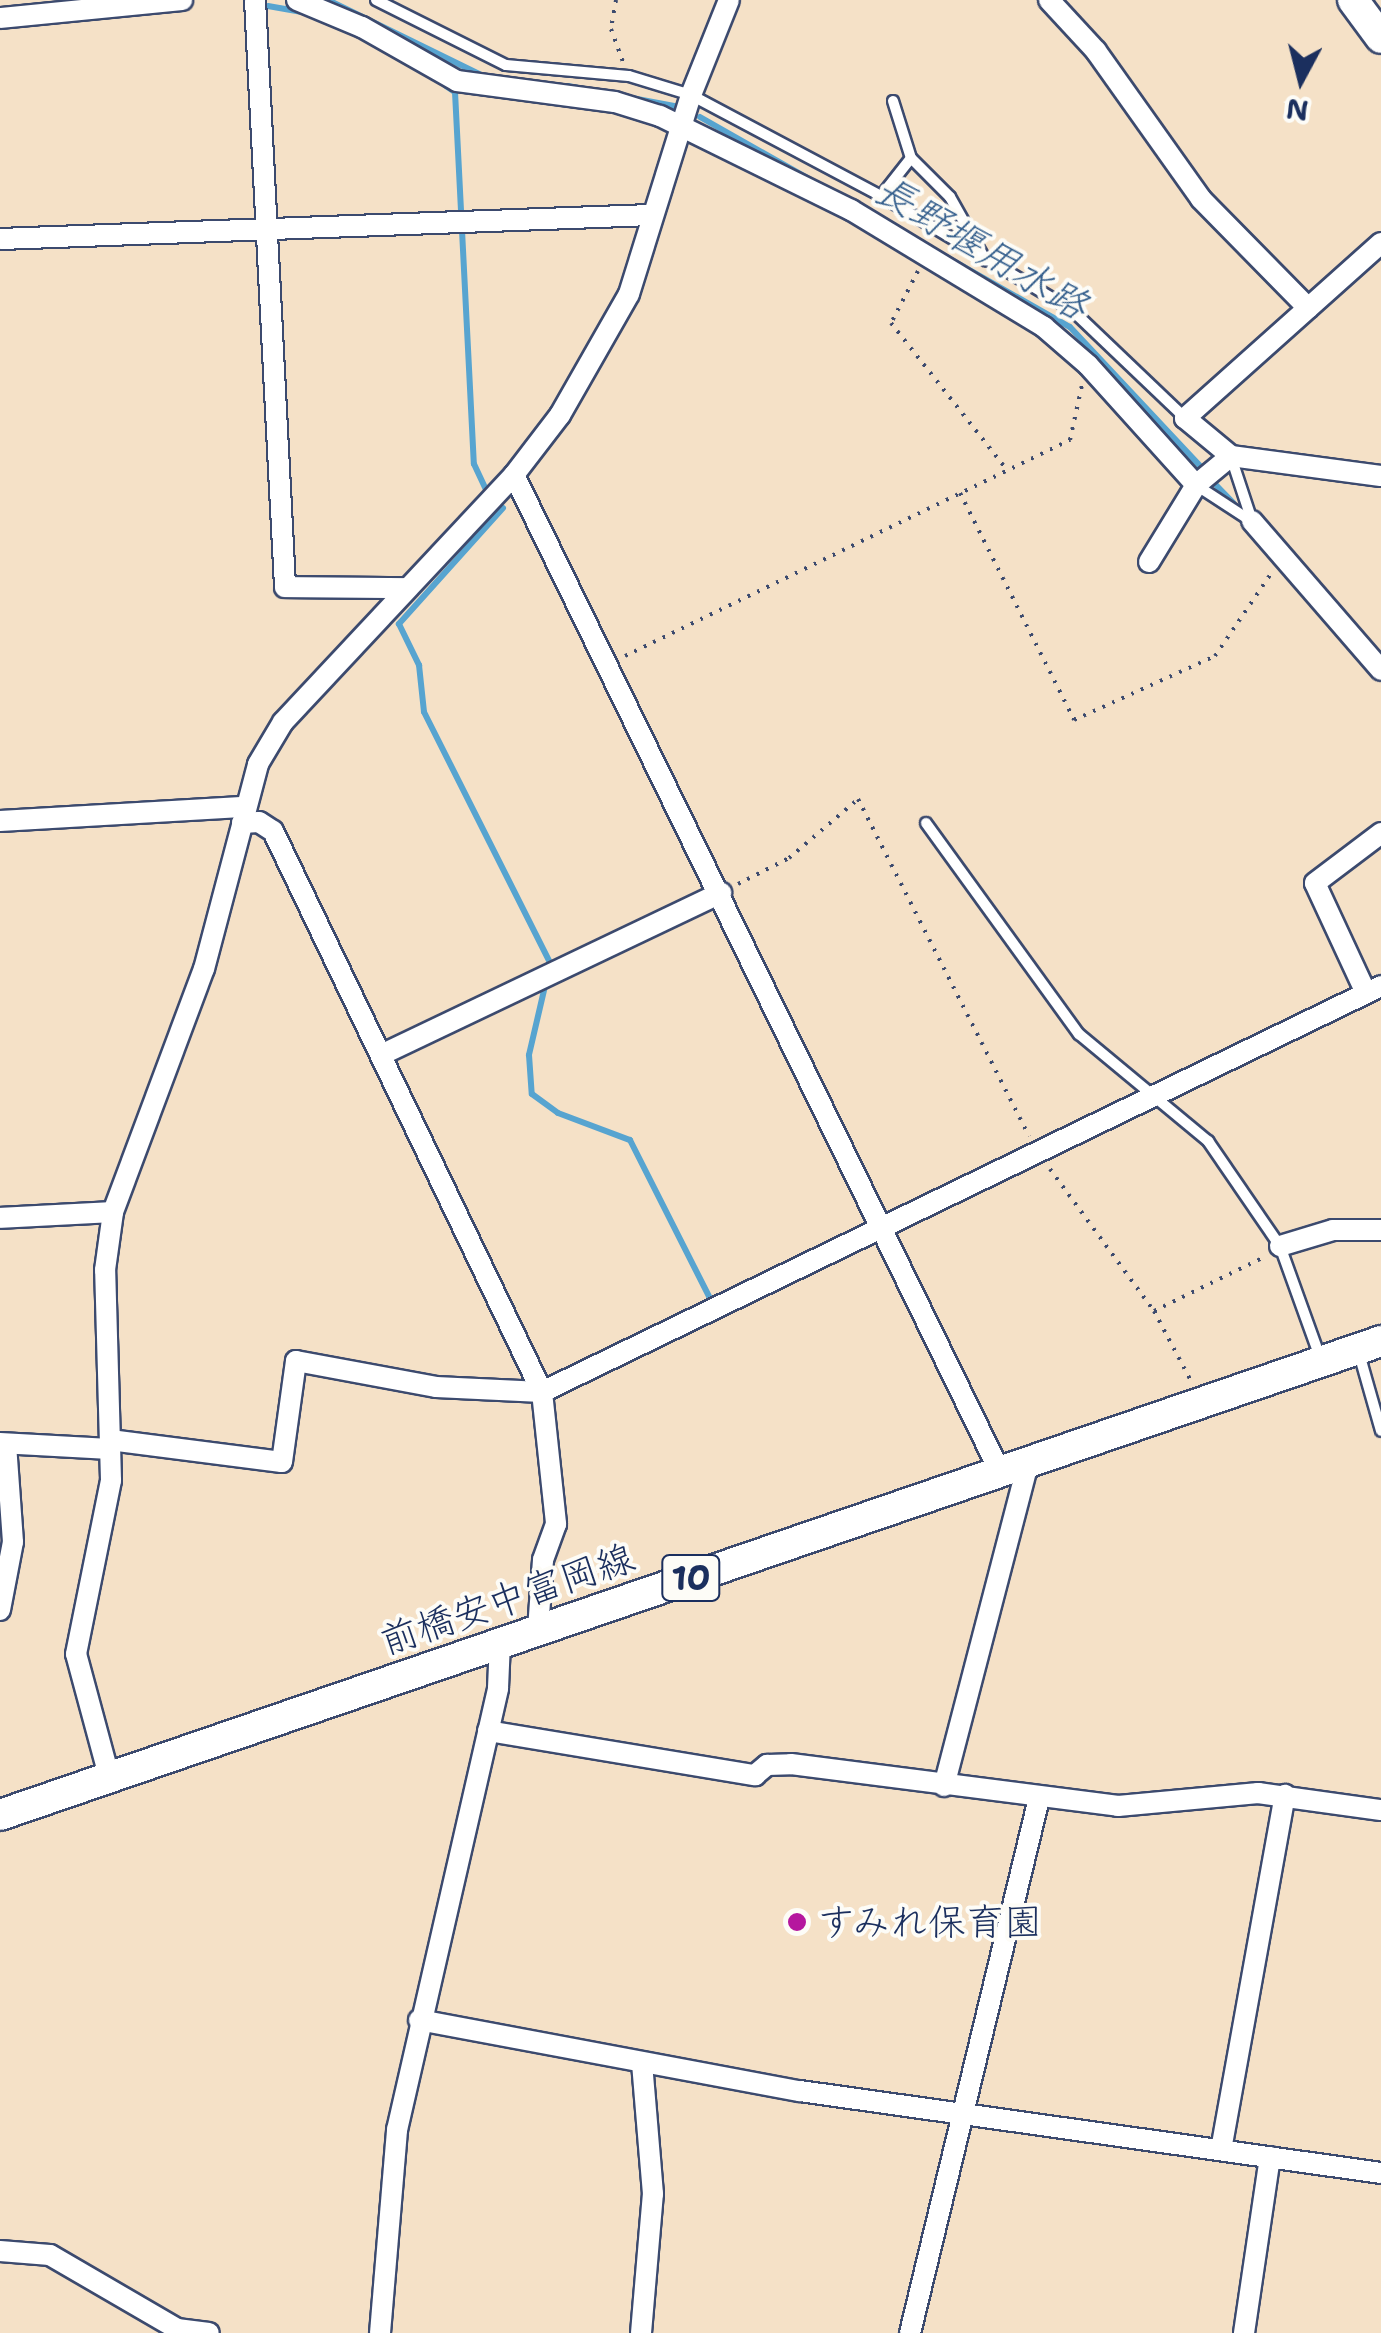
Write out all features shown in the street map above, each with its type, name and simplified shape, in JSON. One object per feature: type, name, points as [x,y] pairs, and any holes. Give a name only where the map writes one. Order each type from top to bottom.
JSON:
[{"type":"main road","points":[[1353,0],[1381,38]]},
{"type":"main road","name":"前橋安中富岡線","points":[[0,1815],[1202,1406],[1370,1345]]},
{"type":"street","points":[[0,18],[182,0]]},
{"type":"street","points":[[255,0],[285,587],[407,588]]},
{"type":"street","points":[[297,0],[362,27],[456,81],[615,102],[682,124],[928,253],[1022,310],[1088,365],[1196,485]]},
{"type":"street","points":[[109,1776],[76,1654],[111,1480],[105,1270],[113,1212],[204,969],[258,764],[282,722],[514,475],[560,416],[618,318],[691,94],[728,0]]},
{"type":"street","points":[[1049,0],[1096,51],[1201,199],[1308,308]]},
{"type":"street","points":[[0,239],[651,215]]},
{"type":"street","points":[[1381,244],[1185,418],[1231,456],[1381,476]]},
{"type":"street","points":[[1148,562],[1196,485],[1231,456]]},
{"type":"street","points":[[514,475],[885,1230],[1014,1468],[944,1786]]},
{"type":"street","points":[[1252,521],[1381,670]]},
{"type":"street","points":[[0,822],[244,815],[272,831],[542,1392],[556,1524],[543,1560],[538,1630]]},
{"type":"street","points":[[0,1610],[13,1542],[3,1444],[110,1444],[282,1462],[296,1361],[436,1386],[542,1392],[885,1230],[1037,1151],[1374,990],[1314,883],[1381,833]]},
{"type":"street","points":[[381,1056],[720,893]]},
{"type":"street","points":[[0,1218],[113,1212]]},
{"type":"street","points":[[1280,1246],[1333,1230],[1381,1230]]},
{"type":"street","points":[[380,2333],[397,2130],[419,2020],[488,1731],[500,1643]]},
{"type":"street","points":[[488,1731],[755,1775],[767,1765],[791,1764],[1118,1806],[1285,1795],[1381,1810]]},
{"type":"street","points":[[1221,2150],[1285,1795]]},
{"type":"street","points":[[910,2333],[960,2112],[1040,1798]]},
{"type":"street","points":[[419,2020],[642,2063],[1381,2173]]},
{"type":"street","points":[[642,2063],[653,2210],[642,2333]]},
{"type":"street","points":[[1244,2333],[1270,2157]]},
{"type":"street","points":[[0,2251],[50,2255],[178,2328],[209,2333]]},
{"type":"lane","points":[[376,0],[506,64],[629,76],[691,94],[881,196],[1099,331],[1185,418]]},
{"type":"lane","points":[[893,101],[911,158],[950,197],[986,251],[986,261]]},
{"type":"lane","points":[[881,196],[911,158]]},
{"type":"lane","points":[[1231,456],[1252,521]]},
{"type":"lane","points":[[1196,485],[1252,521]]},
{"type":"lane","points":[[926,823],[984,894],[1037,984],[1079,1034],[1208,1140],[1280,1246],[1322,1362]]},
{"type":"lane","points":[[1370,1345],[1381,1431]]},
{"type":"path","points":[[616,0],[613,39],[629,76]]},
{"type":"path","points":[[928,253],[891,323],[1007,470]]},
{"type":"path","points":[[608,664],[1070,440],[1088,365]]},
{"type":"path","points":[[960,493],[1074,720],[1215,656],[1284,557]]},
{"type":"path","points":[[720,893],[789,858],[858,799],[1037,1151],[1154,1311],[1202,1406]]},
{"type":"path","points":[[1154,1311],[1280,1246]]},
{"type":"waterway","name":"長野堰用水路","points":[[328,0],[481,75]]},
{"type":"waterway","points":[[268,6],[303,12]]},
{"type":"waterway","points":[[446,86],[455,92],[474,464],[487,492]]},
{"type":"waterway","name":"長野堰用水路","points":[[568,86],[674,106]]},
{"type":"waterway","name":"長野堰用水路","points":[[700,117],[1070,327],[1202,468]]},
{"type":"waterway","name":"長野堰用水路","points":[[1214,483],[1233,503]]},
{"type":"waterway","points":[[503,508],[399,624],[419,665],[424,712],[550,963]]},
{"type":"waterway","points":[[545,986],[529,1055],[532,1094],[558,1113],[630,1140],[712,1302]]},
{"type":"place","name":"すみれ保育園","points":[[797,1922]]}]
